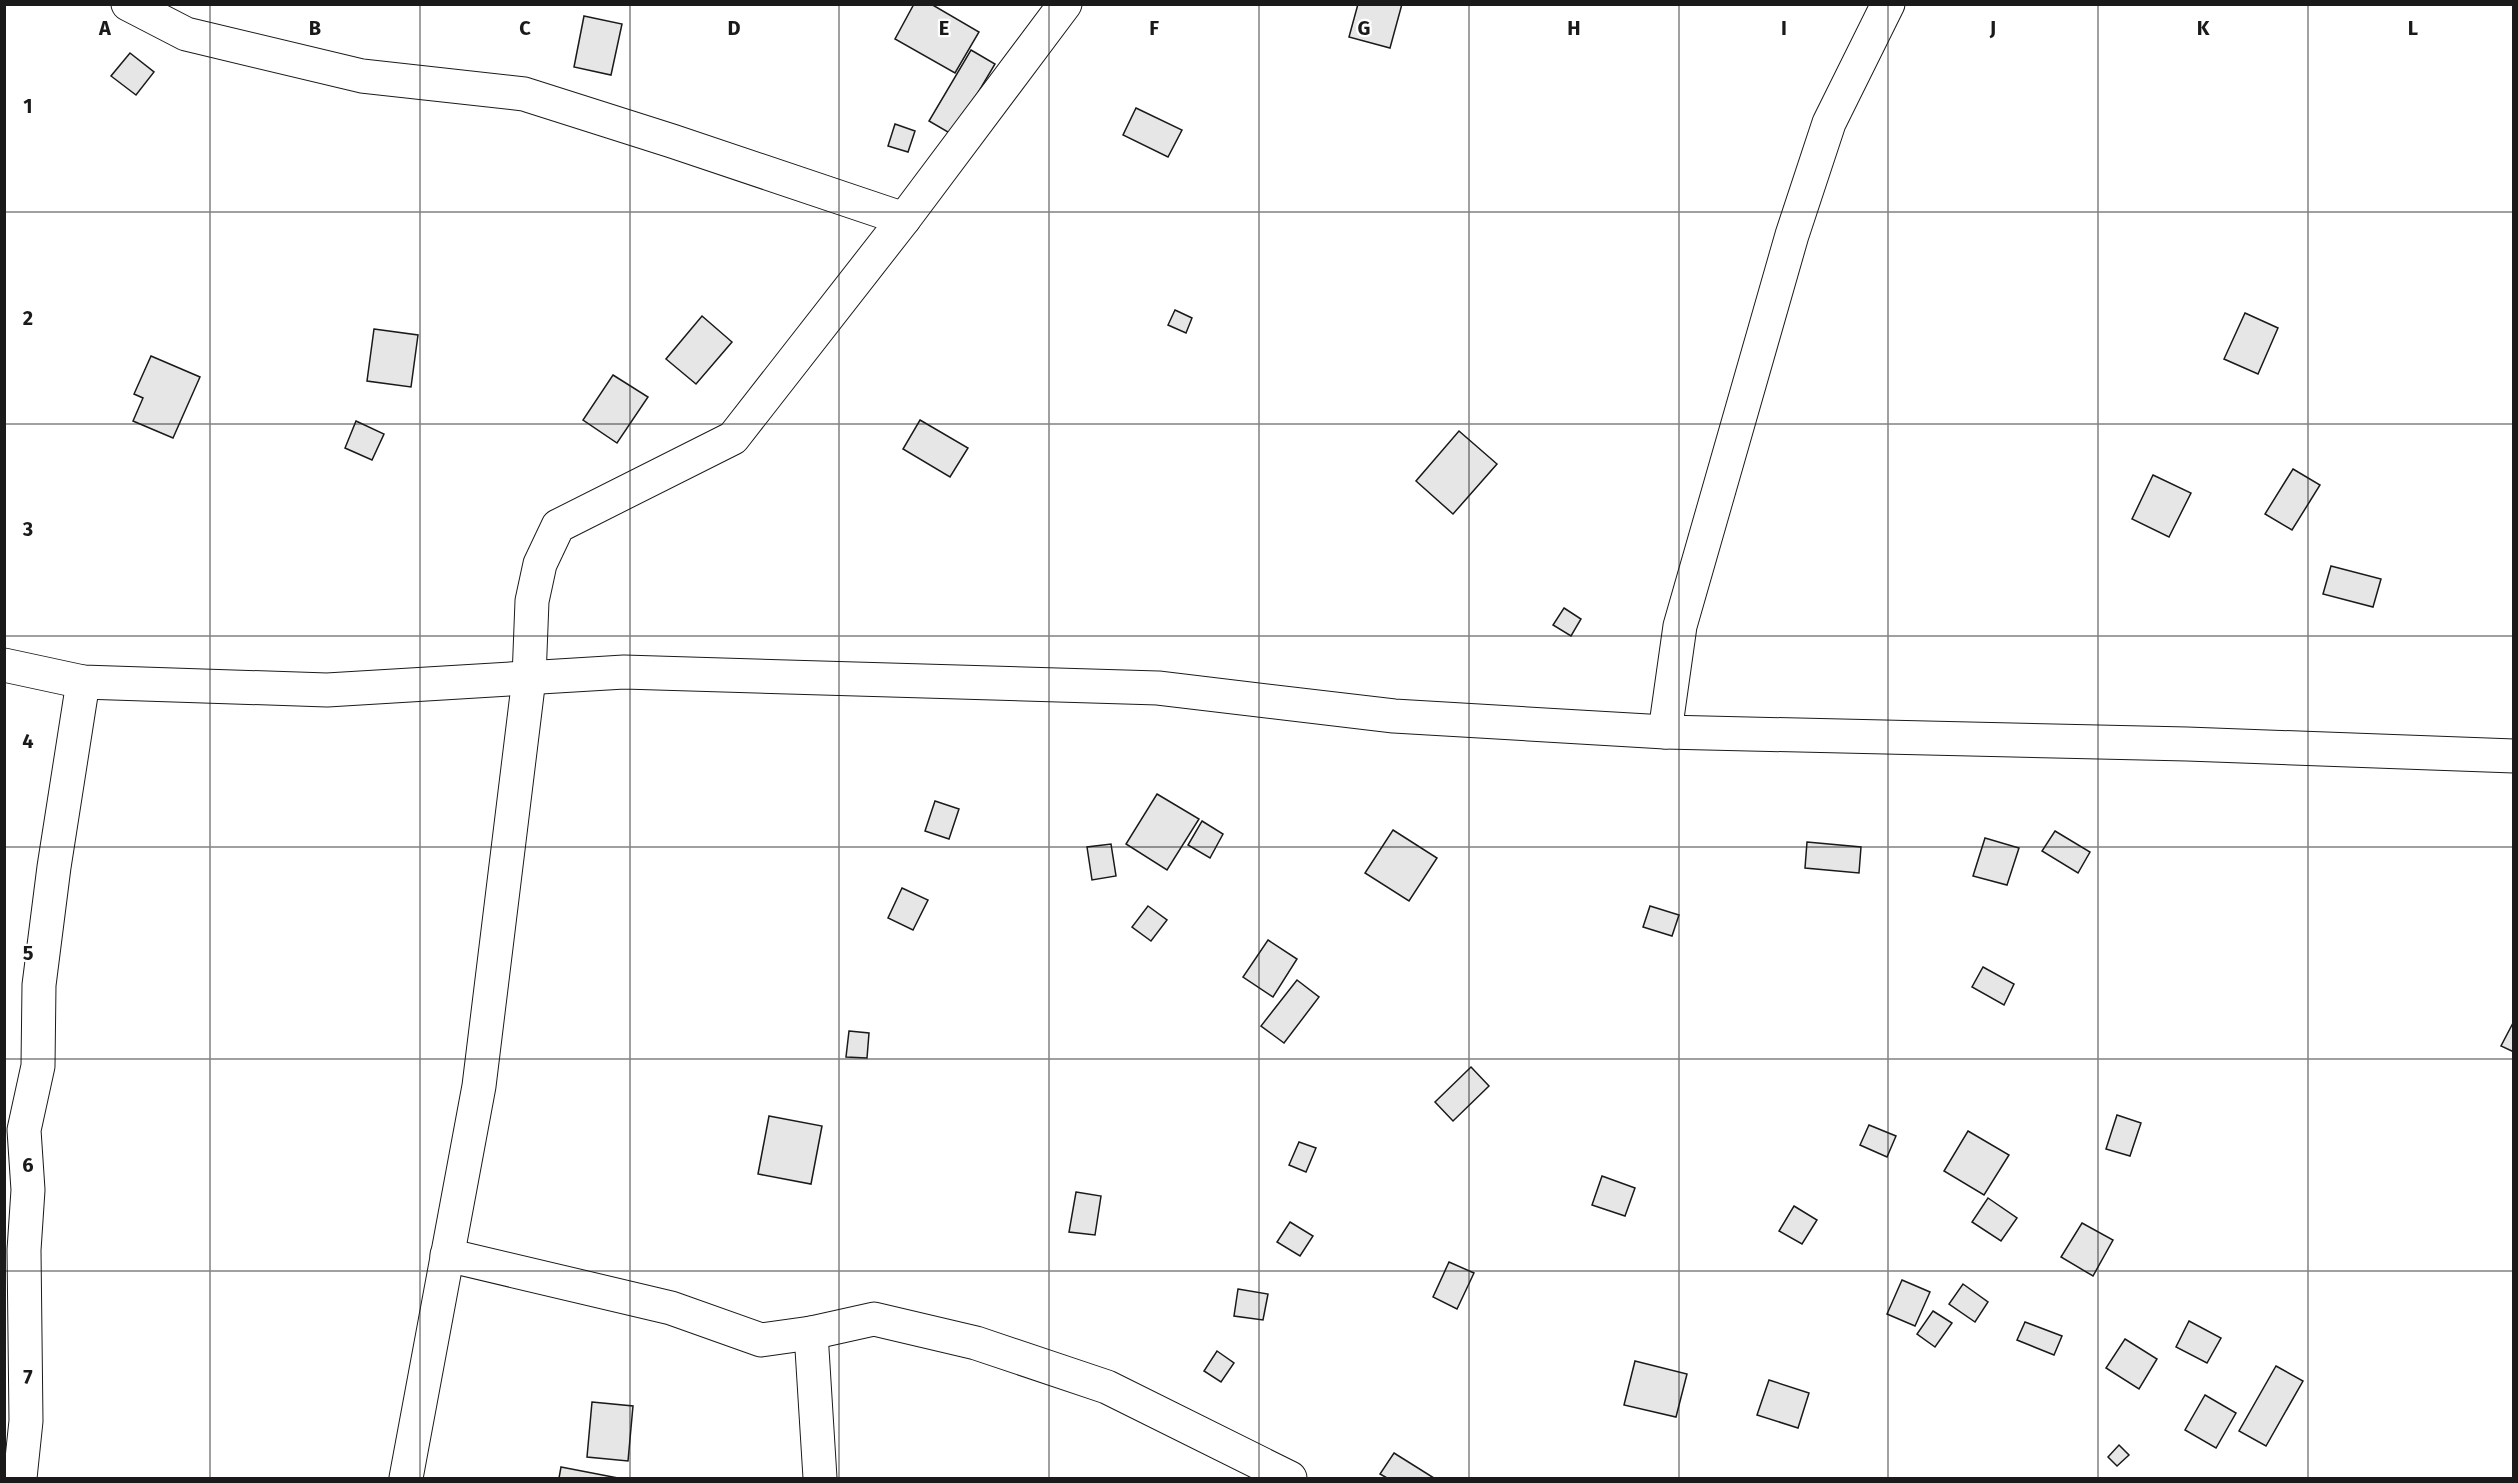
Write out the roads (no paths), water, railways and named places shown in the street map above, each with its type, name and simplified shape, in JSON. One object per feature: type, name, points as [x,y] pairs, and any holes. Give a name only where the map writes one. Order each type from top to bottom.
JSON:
[{"type":"street","points":[[128,4],[186,34],[362,76],[524,94],[904,219]]},
{"type":"street","points":[[406,1479],[479,1086],[529,678],[532,601],[540,564],[558,526],[733,438],[904,219],[1065,4]]},
{"type":"street","points":[[1665,732],[1680,626],[1792,235],[1829,123],[1888,4]]},
{"type":"street","points":[[4,664],[84,682],[327,690],[624,672],[1158,688],[1394,716],[1665,732],[2187,744],[2514,756]]},
{"type":"street","points":[[20,1479],[26,1421],[14,1252],[27,1190],[24,1130],[38,1066],[39,985],[54,867],[84,682]]},
{"type":"street","points":[[447,1255],[670,1308],[761,1340],[811,1333],[874,1319],[976,1342],[1107,1387],[1290,1479]]},
{"type":"street","points":[[811,1333],[820,1479]]}]
